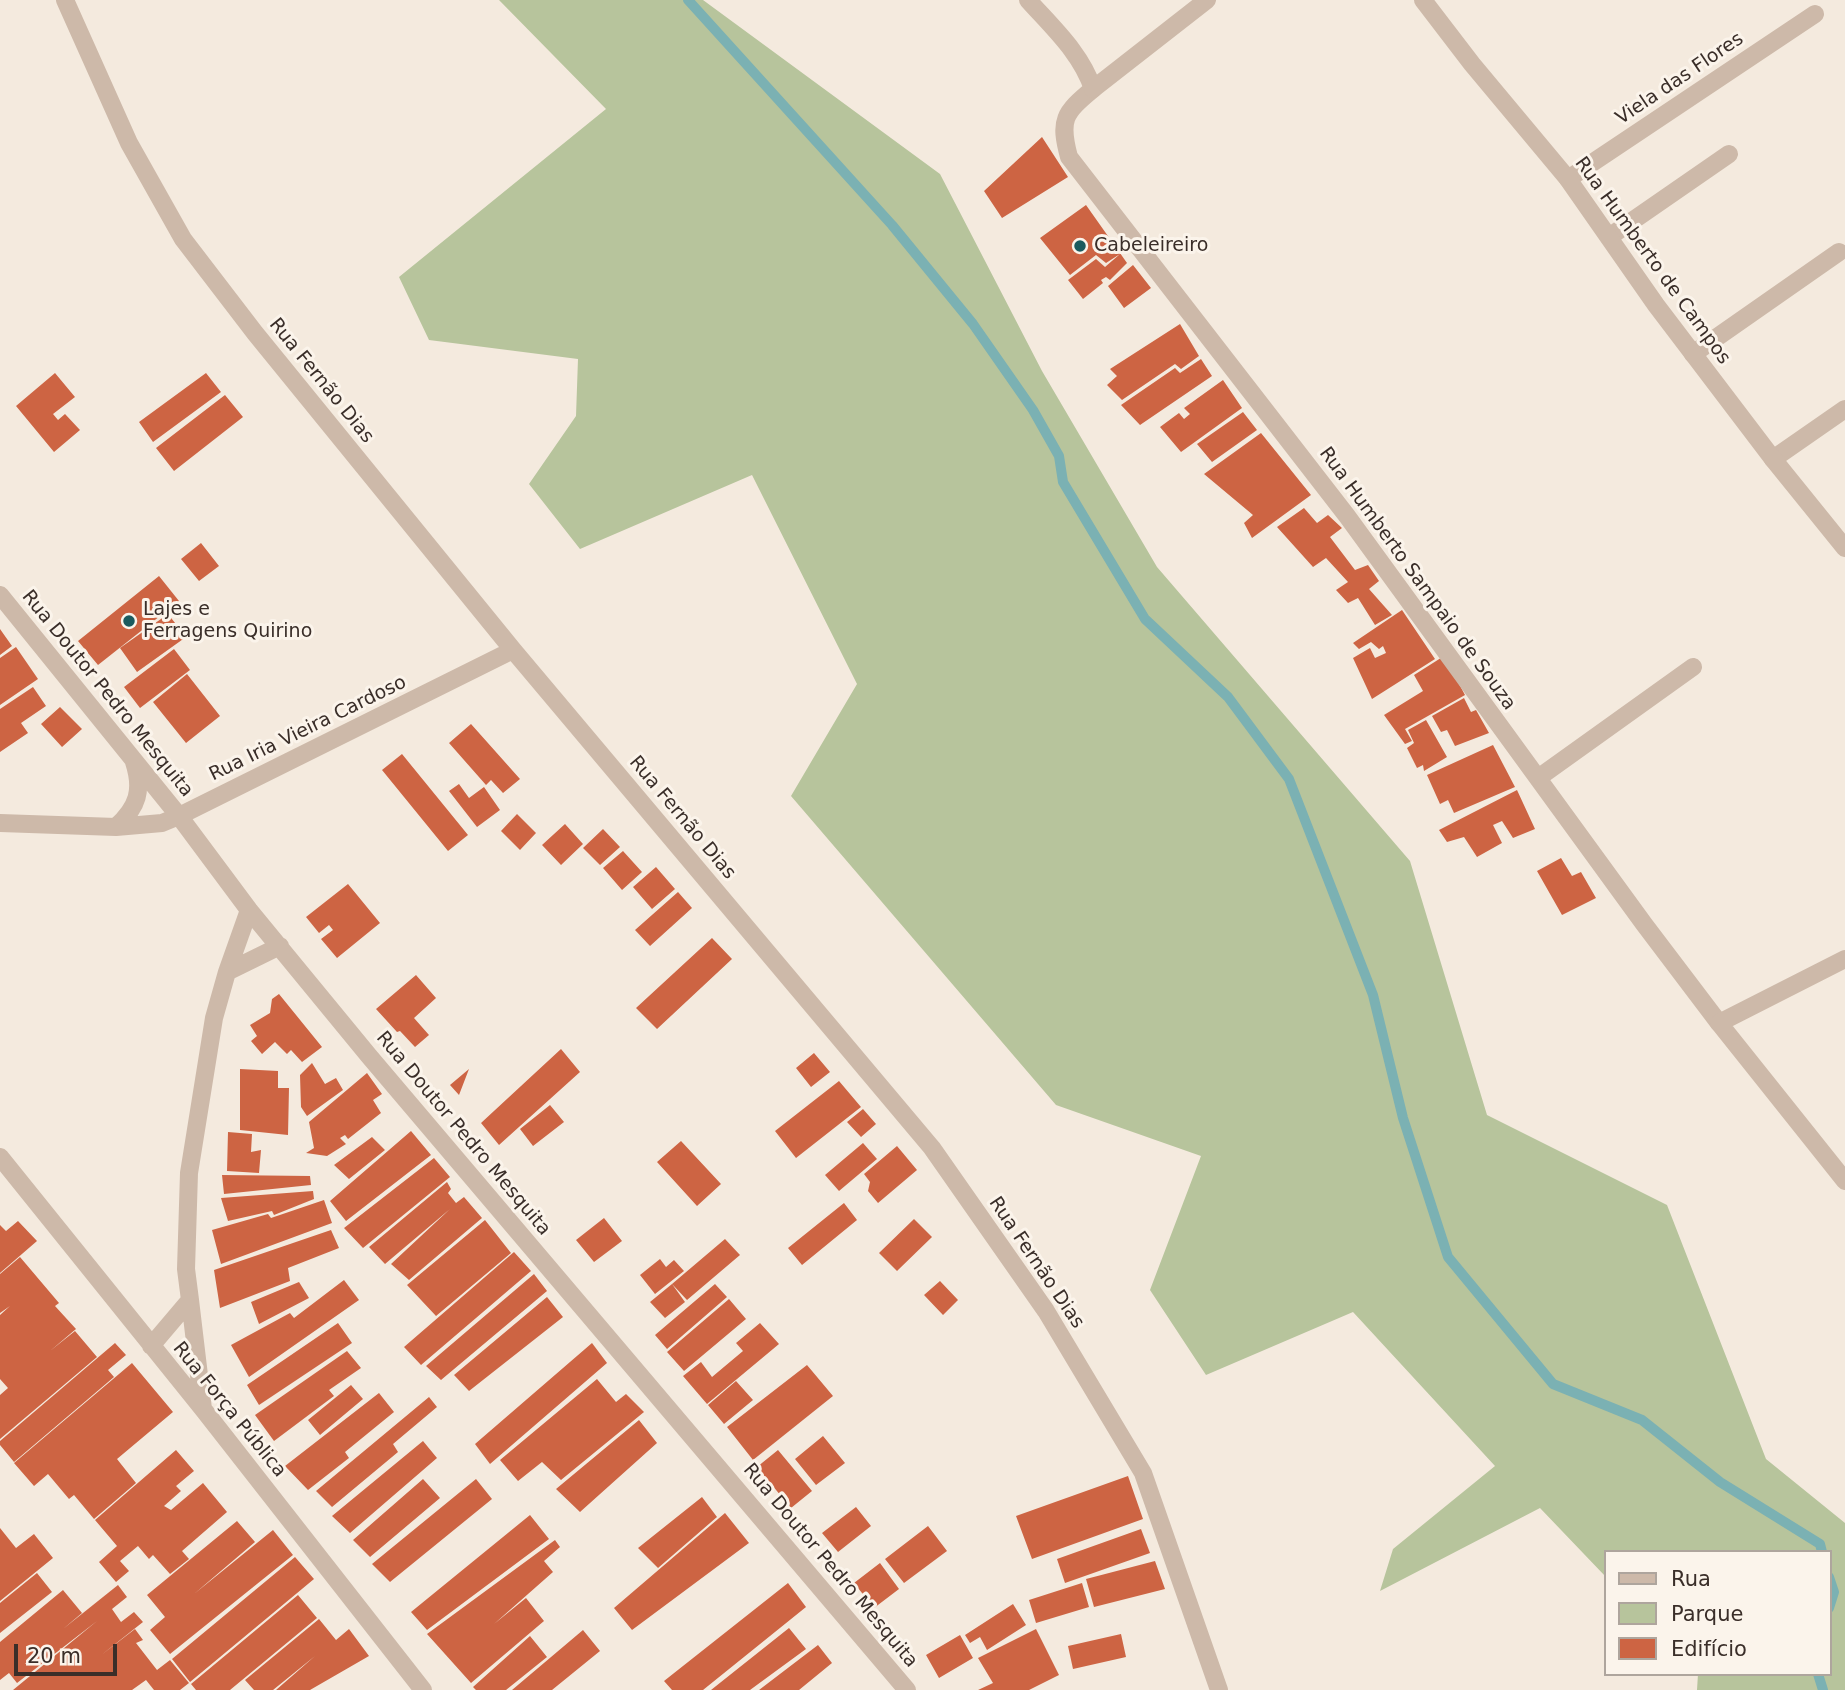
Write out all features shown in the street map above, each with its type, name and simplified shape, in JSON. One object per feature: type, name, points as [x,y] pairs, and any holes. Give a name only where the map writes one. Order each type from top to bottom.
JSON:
[{"type":"street","name":"Rua Fernão Dias","points":[[65,0],[129,143],[183,239],[263,343],[513,650],[932,1148],[1046,1311],[1143,1473],[1219,1690]]},
{"type":"street","points":[[1028,0],[1078,57],[1087,70],[1093,89],[1207,0]]},
{"type":"street","name":"Rua Humberto de Campos","points":[[1423,0],[1472,64],[1568,179],[1693,354],[1845,548]]},
{"type":"street","name":"Viela das Flores","points":[[1568,179],[1815,14]]},
{"type":"street","name":"Rua Humberto Sampaio de Souza","points":[[1093,89],[1066,114],[1063,126],[1069,157],[1348,516],[1719,1023],[1845,1181]]},
{"type":"street","points":[[1609,237],[1729,154]]},
{"type":"street","points":[[1693,354],[1839,252]]},
{"type":"street","points":[[1773,459],[1845,409]]},
{"type":"street","name":"Rua Doutor Pedro Mesquita","points":[[0,595],[179,816],[249,910],[369,1056],[907,1690]]},
{"type":"street","name":"Rua Iria Vieira Cardoso","points":[[0,823],[116,827],[162,823],[513,650]]},
{"type":"street","points":[[1538,778],[1693,667]]},
{"type":"street","points":[[116,827],[125,819],[139,792],[140,779],[133,758]]},
{"type":"street","points":[[203,1409],[186,1269],[189,1173],[214,1018],[249,910]]},
{"type":"street","points":[[227,972],[280,946]]},
{"type":"street","points":[[1719,1023],[1845,959]]},
{"type":"street","name":"Rua Força Pública","points":[[0,1157],[203,1409],[423,1690]]},
{"type":"street","points":[[151,1346],[190,1300]]},
{"type":"green space","points":[[499,0],[703,0],[940,174],[1042,371],[1157,567],[1410,861],[1487,1115],[1667,1205],[1766,1459],[1845,1523],[1845,1690],[1697,1690],[1698,1676],[1831,1676],[1831,1550],[1604,1550],[1604,1575],[1540,1508],[1380,1591],[1393,1549],[1495,1466],[1353,1312],[1206,1375],[1150,1290],[1201,1156],[1056,1105],[791,796],[857,684],[752,475],[580,549],[529,484],[576,416],[578,359],[429,340],[399,277],[606,109]]},
{"type":"building","points":[[1042,137],[1068,177],[1002,218],[984,191]]},
{"type":"building","name":"Cabeleireiro","points":[[1086,205],[1127,263],[1110,280],[1106,277],[1101,280],[1103,283],[1083,299],[1068,280],[1096,259],[1105,267],[1120,254],[1106,263],[1096,255],[1070,275],[1040,238]]},
{"type":"building","points":[[1133,265],[1151,288],[1124,308],[1108,286]]},
{"type":"building","points":[[1180,324],[1199,356],[1181,369],[1175,364],[1122,400],[1107,385],[1117,376],[1110,369]]},
{"type":"building","points":[[1201,359],[1212,376],[1140,425],[1121,405],[1175,368],[1180,373]]},
{"type":"building","points":[[55,373],[75,397],[53,414],[58,420],[65,414],[80,430],[54,452],[16,406]]},
{"type":"building","points":[[206,373],[221,392],[153,442],[139,422]]},
{"type":"building","points":[[1223,380],[1242,408],[1181,452],[1160,427],[1179,413],[1184,419],[1190,414],[1184,408]]},
{"type":"building","points":[[225,395],[243,417],[174,471],[156,448]]},
{"type":"building","points":[[1243,412],[1257,430],[1212,462],[1197,444]]},
{"type":"building","points":[[1261,433],[1311,495],[1252,538],[1244,523],[1253,515],[1204,474]]},
{"type":"building","points":[[1304,508],[1317,523],[1328,515],[1342,528],[1330,537],[1355,570],[1368,565],[1379,581],[1369,589],[1392,615],[1375,625],[1358,598],[1348,603],[1336,590],[1348,582],[1326,558],[1313,567],[1277,527]]},
{"type":"building","points":[[201,543],[219,566],[199,581],[181,559]]},
{"type":"building","name":"Lajes e Ferragens Quirino","points":[[159,576],[179,601],[98,665],[78,641]]},
{"type":"building","points":[[1402,610],[1435,659],[1372,699],[1353,658],[1370,648],[1375,658],[1386,653],[1383,646],[1379,649],[1371,642],[1359,649],[1353,643]]},
{"type":"building","points":[[168,614],[186,637],[137,672],[120,648]]},
{"type":"building","points":[[0,629],[12,646],[0,655]]},
{"type":"building","points":[[16,647],[38,679],[0,705],[0,658]]},
{"type":"building","points":[[174,649],[190,670],[140,708],[124,687]]},
{"type":"building","points":[[1444,656],[1465,695],[1405,729],[1412,741],[1405,744],[1384,715],[1423,691],[1414,675]]},
{"type":"building","points":[[187,674],[220,716],[186,743],[153,702]]},
{"type":"building","points":[[33,687],[46,706],[21,723],[28,733],[0,752],[0,709]]},
{"type":"building","points":[[1464,698],[1471,712],[1476,710],[1489,733],[1455,746],[1447,730],[1441,732],[1432,716]]},
{"type":"building","points":[[60,707],[82,729],[62,747],[41,724]]},
{"type":"building","points":[[1426,720],[1447,757],[1424,771],[1423,765],[1417,768],[1407,748],[1414,743],[1408,730]]},
{"type":"building","points":[[471,724],[520,779],[503,793],[491,780],[486,785],[449,743]]},
{"type":"building","points":[[1493,745],[1515,787],[1454,813],[1448,800],[1440,804],[1427,775]]},
{"type":"building","points":[[402,754],[468,835],[448,851],[382,770]]},
{"type":"building","points":[[459,784],[469,798],[484,787],[500,810],[477,827],[449,791]]},
{"type":"building","points":[[1517,790],[1535,829],[1513,838],[1502,821],[1493,825],[1502,843],[1477,857],[1464,837],[1447,842],[1439,830]]},
{"type":"building","points":[[517,814],[536,833],[520,850],[501,831]]},
{"type":"building","points":[[565,824],[583,844],[561,865],[542,845]]},
{"type":"building","points":[[603,829],[620,847],[600,865],[583,848]]},
{"type":"building","points":[[623,851],[642,872],[622,890],[603,868]]},
{"type":"building","points":[[1561,858],[1572,876],[1581,872],[1596,898],[1562,915],[1537,871]]},
{"type":"building","points":[[656,867],[675,889],[652,909],[633,887]]},
{"type":"building","points":[[348,884],[380,923],[337,958],[321,939],[333,930],[329,925],[319,933],[306,917]]},
{"type":"building","points":[[678,892],[692,908],[650,946],[635,930]]},
{"type":"building","points":[[712,938],[732,959],[657,1029],[636,1008]]},
{"type":"building","points":[[416,975],[436,998],[414,1018],[429,1035],[415,1047],[376,1009]]},
{"type":"building","points":[[279,994],[322,1047],[302,1062],[291,1050],[287,1054],[275,1042],[262,1054],[251,1041],[257,1036],[250,1025],[270,1013],[272,999]]},
{"type":"building","points":[[561,1049],[580,1072],[499,1145],[481,1123]]},
{"type":"building","points":[[814,1053],[830,1072],[811,1087],[796,1068]]},
{"type":"building","points":[[312,1063],[325,1084],[336,1078],[343,1090],[307,1116],[301,1107],[300,1075]]},
{"type":"building","points":[[240,1069],[278,1071],[278,1088],[289,1088],[288,1135],[240,1130]]},
{"type":"building","points":[[469,1069],[459,1095],[450,1085]]},
{"type":"building","points":[[367,1073],[382,1094],[373,1100],[381,1113],[348,1139],[345,1135],[340,1138],[346,1144],[327,1156],[306,1153],[314,1148],[309,1122]]},
{"type":"building","points":[[839,1081],[861,1107],[796,1158],[775,1131]]},
{"type":"building","points":[[550,1105],[564,1122],[533,1146],[520,1129]]},
{"type":"building","points":[[863,1109],[876,1124],[861,1137],[847,1122]]},
{"type":"building","points":[[411,1131],[431,1155],[346,1221],[330,1201]]},
{"type":"building","points":[[228,1132],[252,1134],[251,1152],[261,1150],[259,1173],[227,1171]]},
{"type":"building","points":[[372,1137],[385,1150],[349,1179],[334,1165]]},
{"type":"building","points":[[681,1141],[721,1184],[697,1206],[657,1162]]},
{"type":"building","points":[[863,1143],[877,1159],[839,1191],[825,1175]]},
{"type":"building","points":[[897,1146],[917,1170],[878,1203],[868,1191],[870,1182],[864,1174]]},
{"type":"building","points":[[434,1158],[450,1177],[363,1248],[344,1228]]},
{"type":"building","points":[[222,1175],[310,1176],[311,1185],[224,1194]]},
{"type":"building","points":[[447,1182],[451,1189],[448,1193],[456,1203],[464,1197],[482,1218],[409,1280],[391,1264],[450,1209],[385,1264],[369,1247]]},
{"type":"building","points":[[313,1191],[314,1199],[274,1215],[272,1211],[228,1221],[221,1198]]},
{"type":"building","points":[[324,1200],[332,1223],[221,1264],[212,1230],[268,1214],[271,1218]]},
{"type":"building","points":[[844,1203],[857,1220],[802,1265],[788,1248]]},
{"type":"building","points":[[604,1218],[622,1241],[594,1262],[576,1240]]},
{"type":"building","points":[[914,1219],[932,1237],[897,1271],[879,1253]]},
{"type":"building","points":[[485,1220],[511,1253],[436,1316],[407,1285]]},
{"type":"building","points":[[18,1221],[37,1241],[0,1273],[0,1225],[6,1231]]},
{"type":"building","points":[[331,1230],[339,1248],[288,1268],[290,1281],[220,1308],[214,1270]]},
{"type":"building","points":[[725,1239],[740,1255],[687,1300],[672,1284]]},
{"type":"building","points":[[514,1252],[531,1271],[421,1365],[404,1347]]},
{"type":"building","points":[[20,1257],[59,1303],[55,1306],[76,1329],[50,1351],[75,1331],[97,1357],[0,1439],[0,1395],[8,1388],[0,1379],[0,1315],[10,1306],[0,1313],[0,1274]]},
{"type":"building","points":[[660,1259],[666,1267],[674,1260],[684,1271],[655,1294],[640,1275]]},
{"type":"building","points":[[534,1274],[547,1291],[441,1380],[426,1366]]},
{"type":"building","points":[[344,1280],[359,1300],[249,1377],[231,1345],[290,1313],[294,1318]]},
{"type":"building","points":[[940,1281],[958,1300],[943,1315],[924,1295]]},
{"type":"building","points":[[299,1282],[309,1298],[259,1324],[251,1302]]},
{"type":"building","points":[[672,1284],[685,1302],[665,1318],[650,1302]]},
{"type":"building","points":[[715,1284],[727,1297],[667,1349],[655,1335]]},
{"type":"building","points":[[547,1297],[563,1317],[469,1391],[454,1375]]},
{"type":"building","points":[[729,1299],[746,1319],[684,1371],[667,1352]]},
{"type":"building","points":[[338,1323],[352,1343],[259,1405],[247,1385]]},
{"type":"building","points":[[760,1323],[779,1344],[707,1404],[683,1376],[701,1362],[712,1377],[743,1351],[736,1343]]},
{"type":"building","points":[[115,1343],[126,1355],[108,1370],[114,1377],[14,1462],[0,1445],[0,1441]]},
{"type":"building","points":[[592,1343],[607,1363],[490,1464],[475,1444]]},
{"type":"building","points":[[347,1351],[361,1368],[329,1390],[334,1396],[274,1441],[255,1415]]},
{"type":"building","points":[[132,1363],[173,1412],[117,1459],[136,1483],[94,1519],[74,1495],[69,1499],[48,1474],[34,1486],[14,1463]]},
{"type":"building","points":[[807,1365],[833,1396],[753,1460],[727,1427]]},
{"type":"building","points":[[597,1379],[616,1402],[626,1394],[644,1412],[561,1480],[542,1462],[518,1481],[500,1460]]},
{"type":"building","points":[[736,1381],[753,1400],[724,1424],[708,1405]]},
{"type":"building","points":[[351,1385],[363,1399],[320,1435],[308,1420]]},
{"type":"building","points":[[379,1393],[394,1412],[345,1452],[349,1458],[308,1490],[285,1466]]},
{"type":"building","points":[[429,1397],[437,1407],[393,1444],[398,1452],[332,1507],[316,1491]]},
{"type":"building","points":[[639,1420],[657,1443],[580,1512],[556,1489]]},
{"type":"building","points":[[823,1436],[845,1463],[816,1485],[795,1459]]},
{"type":"building","points":[[423,1441],[437,1458],[350,1533],[332,1516]]},
{"type":"building","points":[[176,1450],[194,1471],[176,1486],[181,1491],[164,1506],[171,1510],[203,1483],[227,1512],[182,1551],[189,1559],[170,1574],[153,1555],[149,1559],[138,1546],[120,1561],[129,1571],[116,1582],[99,1562],[117,1546],[95,1520]]},
{"type":"building","points":[[778,1450],[812,1491],[791,1508],[757,1467]]},
{"type":"building","points":[[1128,1476],[1143,1519],[1032,1559],[1016,1516]]},
{"type":"building","points":[[423,1479],[440,1498],[370,1557],[353,1540]]},
{"type":"building","points":[[476,1479],[492,1499],[390,1582],[372,1564]]},
{"type":"building","points":[[702,1497],[717,1517],[658,1568],[638,1548]]},
{"type":"building","points":[[856,1507],[871,1526],[838,1552],[822,1533]]},
{"type":"building","points":[[725,1513],[749,1543],[632,1630],[614,1608]]},
{"type":"building","points":[[530,1515],[549,1539],[427,1630],[411,1612]]},
{"type":"building","points":[[237,1521],[255,1542],[194,1594],[273,1530],[293,1555],[170,1654],[150,1630],[165,1617],[147,1595]]},
{"type":"building","points":[[928,1526],[947,1551],[904,1583],[885,1559]]},
{"type":"building","points":[[0,1528],[16,1548],[34,1534],[53,1558],[0,1601]]},
{"type":"building","points":[[1141,1529],[1150,1553],[1065,1583],[1057,1559]]},
{"type":"building","points":[[555,1540],[560,1547],[544,1561],[553,1572],[494,1624],[526,1598],[544,1621],[471,1683],[427,1634]]},
{"type":"building","points":[[295,1557],[314,1579],[190,1682],[172,1659]]},
{"type":"building","points":[[1155,1561],[1165,1589],[1094,1607],[1086,1579]]},
{"type":"building","points":[[880,1563],[899,1589],[874,1608],[854,1583]]},
{"type":"building","points":[[37,1573],[52,1592],[0,1633],[0,1603]]},
{"type":"building","points":[[788,1583],[806,1607],[703,1690],[672,1690],[664,1681]]},
{"type":"building","points":[[1082,1583],[1089,1607],[1036,1623],[1029,1600]]},
{"type":"building","points":[[118,1585],[127,1597],[112,1609],[121,1622],[134,1612],[143,1622],[100,1656],[135,1629],[143,1640],[136,1643],[157,1670],[170,1660],[189,1683],[180,1690],[154,1690],[146,1680],[132,1690],[13,1690],[97,1621],[17,1683],[9,1673],[0,1680],[0,1642],[63,1590],[82,1613],[63,1629]]},
{"type":"building","points":[[298,1595],[317,1618],[230,1690],[196,1690],[191,1684]]},
{"type":"building","points":[[1013,1604],[1026,1625],[987,1650],[980,1637],[970,1643],[965,1635]]},
{"type":"building","points":[[319,1619],[336,1640],[349,1629],[369,1656],[310,1690],[276,1690],[315,1656],[273,1690],[254,1690],[245,1680]]},
{"type":"building","points":[[789,1628],[806,1649],[750,1690],[711,1690]]},
{"type":"building","points":[[1036,1629],[1059,1675],[1029,1690],[978,1690],[993,1683],[978,1658]]},
{"type":"building","points":[[583,1630],[600,1651],[552,1690],[512,1690]]},
{"type":"building","points":[[1121,1634],[1126,1657],[1073,1669],[1068,1646]]},
{"type":"building","points":[[960,1635],[973,1658],[939,1678],[926,1655]]},
{"type":"building","points":[[530,1636],[547,1657],[506,1690],[476,1690],[473,1687]]},
{"type":"building","points":[[818,1645],[832,1663],[799,1690],[759,1690]]},
{"type":"waterway","points":[[688,0],[892,225],[973,324],[1033,410],[1059,456],[1063,482],[1145,619],[1228,697],[1289,779],[1373,995],[1403,1118],[1448,1257],[1553,1384],[1642,1420],[1720,1482],[1820,1544],[1822,1550]]},
{"type":"waterway","points":[[1831,1583],[1834,1592],[1831,1602]]},
{"type":"waterway","points":[[1819,1676],[1823,1690]]},
{"type":"place","name":"Cabeleireiro","points":[[1080,246]]},
{"type":"place","name":"Lajes e Ferragens Quirino","points":[[129,621]]}]
